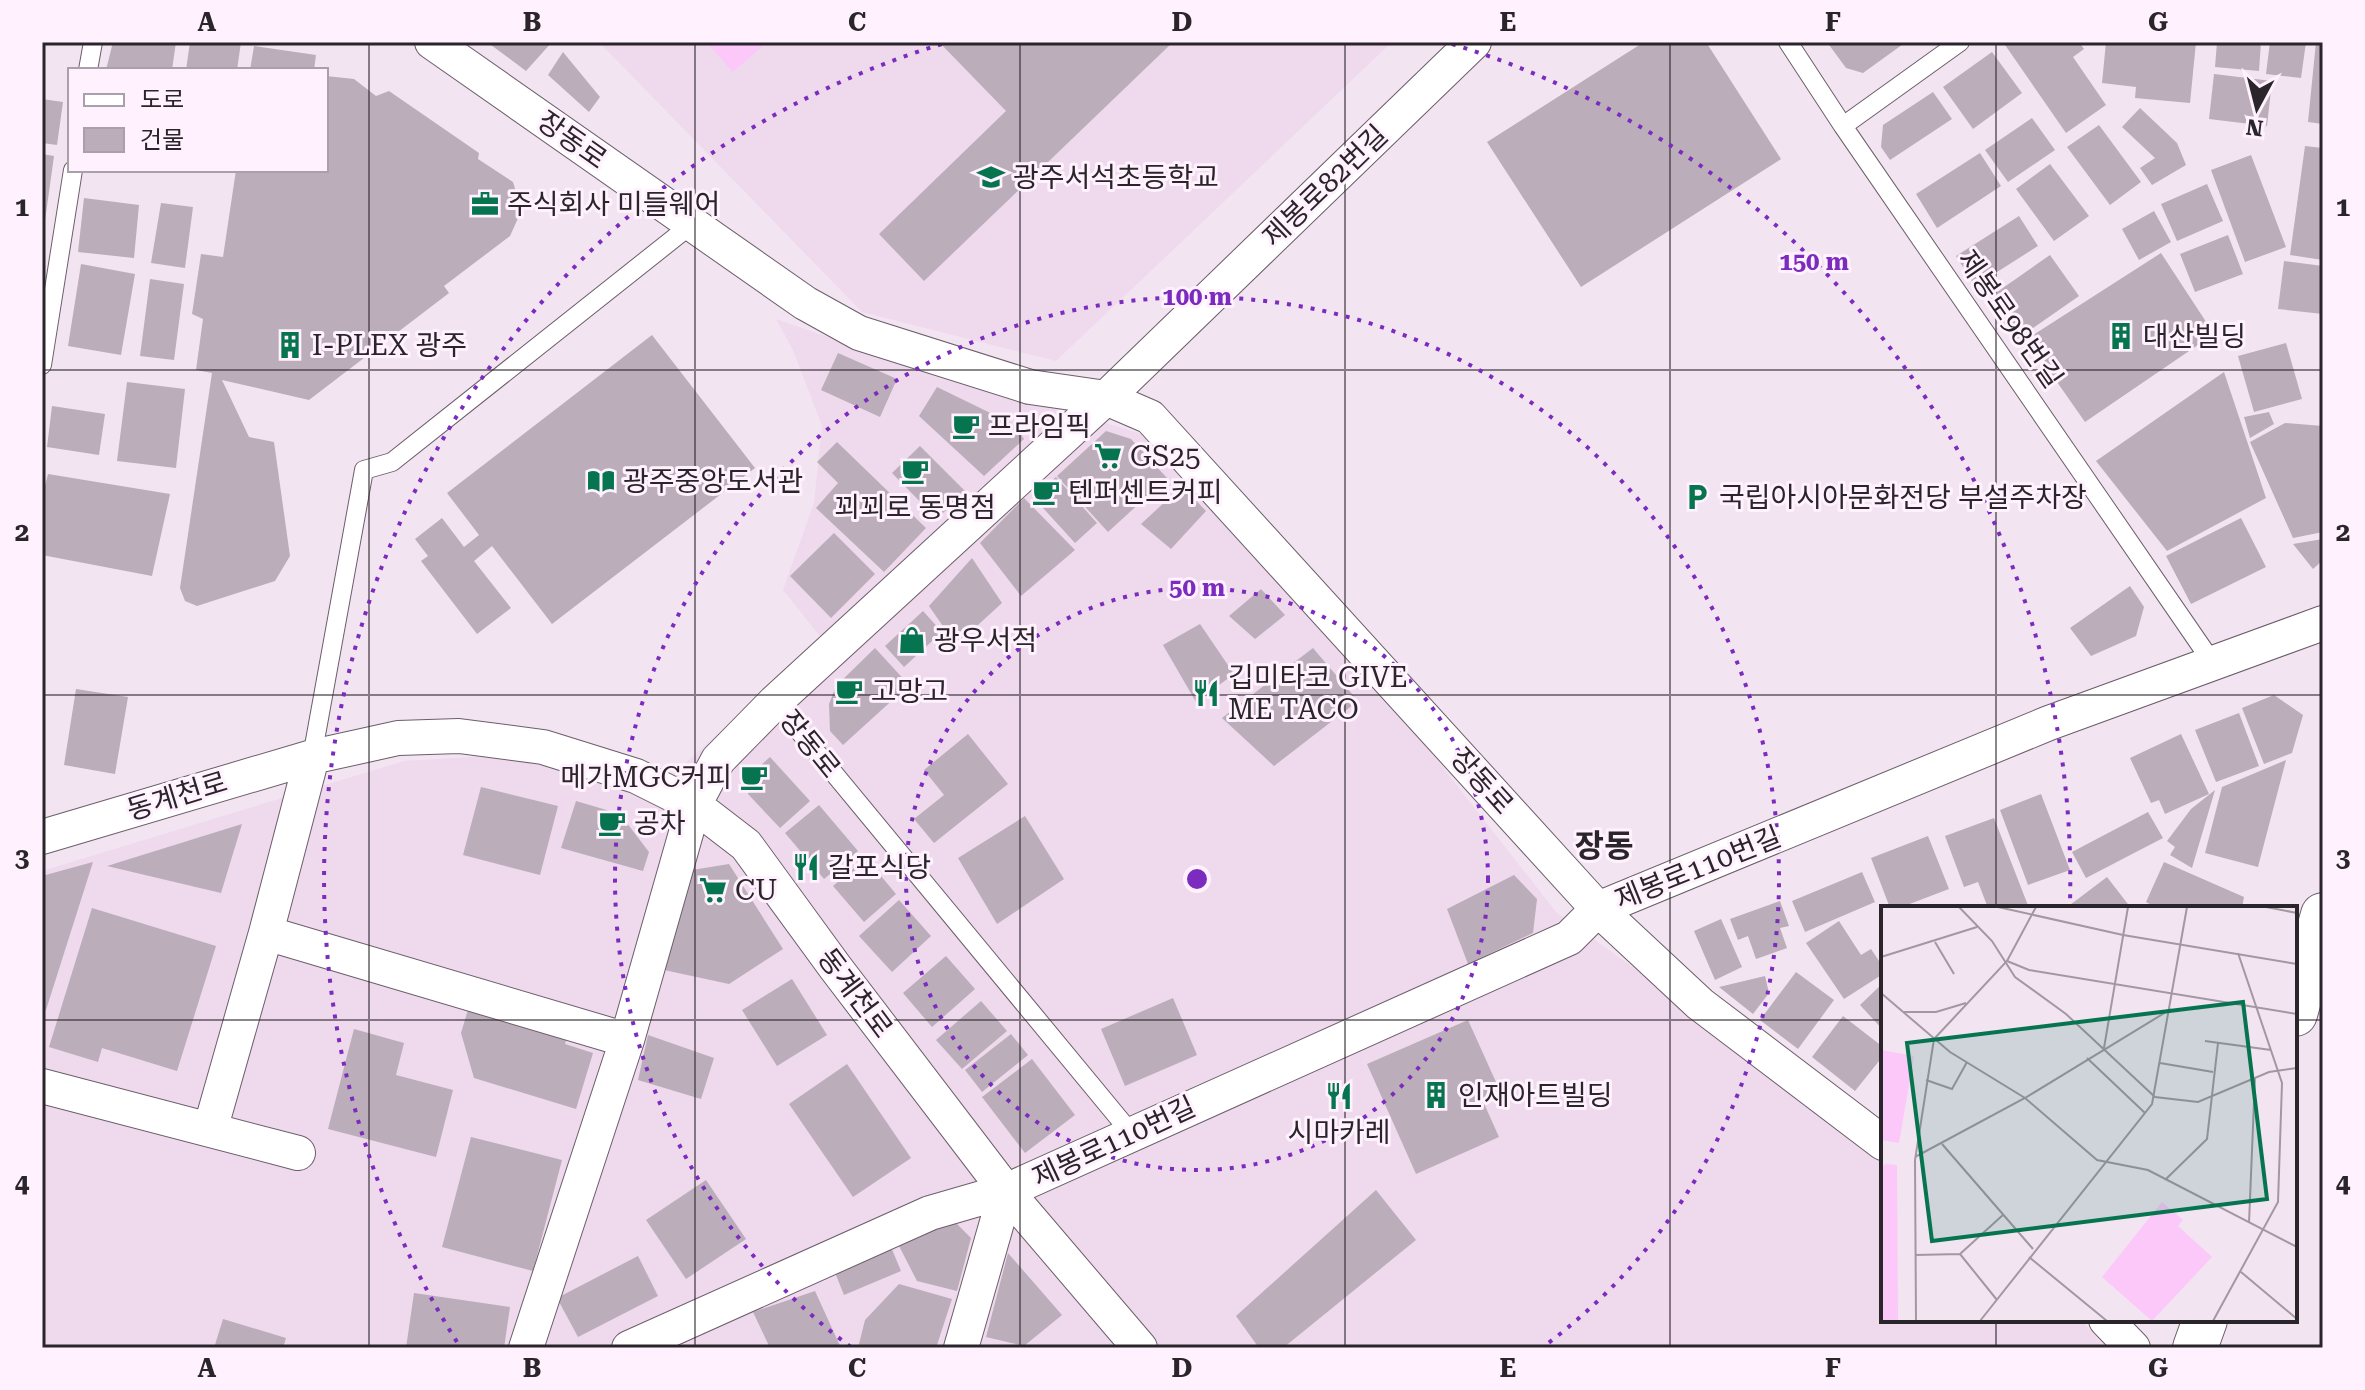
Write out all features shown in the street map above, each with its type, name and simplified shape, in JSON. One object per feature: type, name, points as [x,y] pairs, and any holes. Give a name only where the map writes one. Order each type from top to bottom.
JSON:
[{"type":"street","name":"장동로","points":[[432,42],[805,303],[859,333],[1030,387],[1106,398],[1150,417],[1598,909],[1700,1004],[1881,1141]]},
{"type":"street","name":"제봉로82번길","points":[[1106,398],[1474,42]]},
{"type":"street","name":"장동로","points":[[775,702],[1106,398]]},
{"type":"street","name":"제봉로110번길","points":[[1006,1191],[1569,938],[1598,909],[2049,723],[2323,623]]},
{"type":"street","points":[[526,1348],[627,1040],[694,805],[718,760],[775,702]]},
{"type":"street","name":"동계천로","points":[[42,837],[312,757],[398,738],[459,736],[543,747],[636,776],[694,805],[746,845],[1006,1191],[1140,1348]]},
{"type":"street","points":[[210,1130],[312,757]]},
{"type":"street","points":[[2297,1007],[2323,915]]},
{"type":"street","points":[[266,933],[627,1040]]},
{"type":"street","points":[[42,1086],[298,1153]]},
{"type":"street","points":[[629,1348],[930,1213],[1006,1191]]},
{"type":"street","points":[[961,1348],[1006,1191]]},
{"type":"street","points":[[2108,1322],[2133,1348]]},
{"type":"street","points":[[2195,1348],[2204,1322]]},
{"type":"lane","points":[[88,68],[93,42]]},
{"type":"lane","points":[[1788,42],[1843,126],[1960,42]]},
{"type":"lane","name":"제봉로98번길","points":[[1843,126],[2212,662]]},
{"type":"lane","points":[[42,365],[73,172]]},
{"type":"lane","points":[[312,757],[364,470],[392,462],[692,224]]},
{"type":"lane","name":"장동로","points":[[775,702],[1131,1133]]},
{"type":"shaded area","name":"광주서석초등학교","points":[[599,42],[1392,42],[1056,361],[862,312]]},
{"type":"shaded area","points":[[706,42],[767,42],[733,72]]},
{"type":"shaded area","points":[[776,319],[871,352],[1145,435],[1401,714],[1556,912],[1642,974],[1746,1062],[1881,1161],[1881,1322],[2083,1322],[2106,1348],[42,1348],[42,871],[404,761],[488,756],[550,762],[604,777],[644,800],[823,640],[783,590],[814,503],[822,426],[793,350]]},
{"type":"building","points":[[113,42],[176,42],[172,68],[106,68]]},
{"type":"building","points":[[190,42],[241,42],[237,68],[186,68]]},
{"type":"building","points":[[487,42],[552,42],[526,71]]},
{"type":"building","points":[[939,42],[1173,42],[924,281],[879,234],[1006,111]]},
{"type":"building","points":[[1644,42],[1706,42],[1781,159],[1581,287],[1487,142]]},
{"type":"building","points":[[1827,42],[1906,42],[1863,73],[1846,68]]},
{"type":"building","points":[[2003,42],[2079,42],[2084,49],[2073,57],[2106,105],[2066,133]]},
{"type":"building","points":[[2106,42],[2196,42],[2190,103],[2135,98],[2136,87],[2102,83]]},
{"type":"building","points":[[2217,42],[2261,42],[2259,71],[2215,67]]},
{"type":"building","points":[[2270,42],[2306,42],[2301,78],[2266,74]]},
{"type":"building","points":[[2316,42],[2323,42],[2323,124],[2308,122]]},
{"type":"building","points":[[254,46],[316,55],[314,68],[250,68]]},
{"type":"building","points":[[563,52],[600,97],[589,112],[548,75]]},
{"type":"building","points":[[1992,52],[2022,93],[1973,129],[1943,87]]},
{"type":"building","points":[[2214,74],[2272,81],[2267,126],[2209,119]]},
{"type":"building","name":"I-PLEX 광주","points":[[328,76],[354,79],[376,96],[389,91],[479,153],[478,159],[513,182],[519,202],[519,216],[510,236],[444,286],[449,293],[309,400],[222,380],[249,437],[274,442],[290,556],[275,581],[197,606],[185,601],[180,588],[212,373],[196,370],[203,319],[192,314],[201,254],[223,257],[236,172],[328,172]]},
{"type":"building","points":[[1933,92],[1952,119],[1890,160],[1881,147],[1883,125]]},
{"type":"building","points":[[42,99],[63,102],[57,145],[42,143]]},
{"type":"building","points":[[2140,108],[2177,143],[2186,165],[2152,185],[2140,168],[2155,158],[2122,127]]},
{"type":"building","points":[[2032,118],[2055,150],[2008,182],[1985,150]]},
{"type":"building","points":[[2099,125],[2141,182],[2110,205],[2067,147]]},
{"type":"building","points":[[2305,146],[2323,148],[2323,260],[2290,255]]},
{"type":"building","points":[[1980,153],[2001,186],[1937,228],[1916,194]]},
{"type":"building","points":[[42,154],[54,156],[44,228],[42,228]]},
{"type":"building","points":[[2251,155],[2286,247],[2245,262],[2211,170]]},
{"type":"building","points":[[2050,164],[2089,216],[2054,241],[2016,189]]},
{"type":"building","points":[[2207,184],[2223,221],[2177,241],[2161,204]]},
{"type":"building","points":[[84,198],[139,205],[134,258],[78,252]]},
{"type":"building","points":[[161,203],[193,207],[185,268],[151,263]]},
{"type":"building","points":[[2154,211],[2171,242],[2139,260],[2122,229]]},
{"type":"building","points":[[2019,216],[2038,246],[1975,286],[1956,256]]},
{"type":"building","points":[[2228,235],[2243,274],[2195,292],[2180,254]]},
{"type":"building","name":"대산빌딩","points":[[2161,253],[2214,334],[2085,422],[2027,339]]},
{"type":"building","points":[[2050,255],[2079,296],[2016,340],[1987,299]]},
{"type":"building","points":[[2284,261],[2323,266],[2323,314],[2278,309]]},
{"type":"building","points":[[81,264],[135,274],[121,355],[68,346]]},
{"type":"building","points":[[150,279],[184,284],[174,360],[140,356]]},
{"type":"building","name":"광주중앙도서관","points":[[652,335],[755,468],[552,624],[492,546],[474,561],[511,608],[477,634],[421,561],[428,556],[415,539],[442,518],[464,547],[479,535],[447,493]]},
{"type":"building","points":[[2286,343],[2302,399],[2254,412],[2238,356]]},
{"type":"building","points":[[838,353],[897,379],[880,417],[821,390]]},
{"type":"building","points":[[2224,372],[2266,498],[2167,551],[2096,461]]},
{"type":"building","points":[[127,382],[185,389],[176,468],[117,461]]},
{"type":"building","points":[[937,387],[1015,425],[1024,439],[984,476],[919,416]]},
{"type":"building","points":[[52,406],[105,414],[99,455],[47,447]]},
{"type":"building","points":[[2269,412],[2274,424],[2250,438],[2244,417]]},
{"type":"building","points":[[2285,423],[2323,426],[2323,532],[2293,538],[2250,442]]},
{"type":"building","points":[[1106,431],[1131,439],[1167,478],[1108,532],[1057,476]]},
{"type":"building","points":[[837,442],[926,528],[884,572],[816,508],[838,483],[817,462]]},
{"type":"building","points":[[920,446],[965,491],[937,519],[892,473]]},
{"type":"building","points":[[48,474],[170,494],[152,576],[42,555],[42,497]]},
{"type":"building","points":[[1056,477],[1097,523],[1075,543],[1033,497]]},
{"type":"building","points":[[1182,486],[1206,511],[1171,549],[1141,524]]},
{"type":"building","points":[[1024,498],[1075,550],[1021,596],[980,543]]},
{"type":"building","points":[[2241,518],[2266,567],[2191,604],[2166,556]]},
{"type":"building","points":[[834,533],[875,574],[831,618],[790,576]]},
{"type":"building","points":[[2323,539],[2323,560],[2313,569],[2293,544]]},
{"type":"building","points":[[972,558],[1002,603],[956,645],[929,606]]},
{"type":"building","points":[[2130,586],[2144,607],[2136,636],[2091,656],[2070,628]]},
{"type":"building","points":[[1261,589],[1285,615],[1255,639],[1229,616]]},
{"type":"building","points":[[923,611],[942,632],[904,667],[885,646]]},
{"type":"building","points":[[1200,624],[1234,674],[1196,702],[1163,645]]},
{"type":"building","points":[[875,648],[909,685],[843,745],[830,731],[829,704],[836,686]]},
{"type":"building","points":[[1313,648],[1358,701],[1274,766],[1222,718]]},
{"type":"building","points":[[76,689],[128,697],[115,774],[64,765]]},
{"type":"building","points":[[2274,695],[2303,715],[2292,753],[2264,764],[2242,708]]},
{"type":"building","points":[[2239,713],[2259,766],[2216,782],[2195,730]]},
{"type":"building","points":[[968,734],[1008,784],[934,843],[914,819],[944,795],[924,770]]},
{"type":"building","points":[[2181,734],[2209,794],[2165,814],[2159,800],[2151,803],[2130,758]]},
{"type":"building","points":[[770,757],[810,801],[780,828],[748,794],[750,775]]},
{"type":"building","points":[[2286,760],[2258,867],[2205,853],[2222,787]]},
{"type":"building","points":[[481,787],[558,806],[540,875],[463,855]]},
{"type":"building","points":[[2215,790],[2192,868],[2170,855],[2175,847],[2167,841],[2191,809]]},
{"type":"building","points":[[2041,794],[2070,870],[2028,885],[2000,810]]},
{"type":"building","points":[[576,801],[620,814],[649,852],[643,871],[561,848]]},
{"type":"building","points":[[819,805],[858,851],[824,879],[785,833]]},
{"type":"building","points":[[2148,812],[2163,838],[2086,878],[2072,852]]},
{"type":"building","points":[[1025,816],[1064,879],[997,924],[958,858]]},
{"type":"building","points":[[1994,818],[2028,906],[1987,906],[1978,882],[1964,887],[1945,836]]},
{"type":"building","points":[[242,824],[221,893],[107,866]]},
{"type":"building","points":[[1928,836],[1949,889],[1904,906],[1889,906],[1871,858]]},
{"type":"building","points":[[866,858],[896,894],[864,922],[833,886]]},
{"type":"building","points":[[93,862],[46,1010],[42,1011],[42,876]]},
{"type":"building","points":[[2164,862],[2244,897],[2242,906],[2153,906],[2146,902]]},
{"type":"building","points":[[729,864],[783,949],[729,984],[664,970],[686,871]]},
{"type":"building","points":[[1862,872],[1875,902],[1805,932],[1792,901]]},
{"type":"building","points":[[1514,875],[1537,899],[1533,933],[1468,964],[1447,909]]},
{"type":"building","points":[[2107,877],[2129,906],[2069,906]]},
{"type":"building","points":[[899,900],[931,936],[892,972],[859,936]]},
{"type":"building","points":[[1780,901],[1789,926],[1780,928],[1787,948],[1756,959],[1748,936],[1738,940],[1730,919]]},
{"type":"building","points":[[92,908],[216,946],[177,1071],[102,1048],[98,1062],[49,1047]]},
{"type":"building","points":[[1721,919],[1742,967],[1715,980],[1694,931]]},
{"type":"building","points":[[1839,921],[1861,955],[1871,949],[1881,964],[1881,975],[1844,999],[1806,943]]},
{"type":"building","points":[[946,956],[975,989],[932,1027],[903,993]]},
{"type":"building","points":[[1796,972],[1834,1000],[1798,1049],[1760,1020]]},
{"type":"building","points":[[1765,976],[1769,993],[1753,1014],[1719,987]]},
{"type":"building","points":[[792,979],[827,1035],[777,1066],[742,1010]]},
{"type":"building","points":[[1881,985],[1881,1028],[1860,1005]]},
{"type":"building","points":[[1173,998],[1197,1055],[1125,1086],[1101,1029]]},
{"type":"building","points":[[981,1001],[1007,1031],[962,1069],[936,1040]]},
{"type":"building","points":[[470,1003],[568,1033],[565,1044],[593,1053],[576,1109],[474,1078],[461,1033]]},
{"type":"building","points":[[1843,1016],[1881,1045],[1881,1058],[1855,1091],[1812,1057]]},
{"type":"building","name":"인재아트빌딩","points":[[1468,1020],[1500,1091],[1482,1099],[1499,1137],[1416,1174],[1367,1064]]},
{"type":"building","points":[[354,1029],[404,1043],[396,1075],[453,1090],[436,1157],[328,1129]]},
{"type":"building","points":[[1011,1034],[1028,1055],[982,1092],[965,1070]]},
{"type":"building","points":[[648,1035],[714,1058],[701,1099],[638,1080]]},
{"type":"building","points":[[1032,1059],[1075,1115],[1025,1153],[982,1097]]},
{"type":"building","points":[[847,1064],[911,1158],[853,1197],[789,1104]]},
{"type":"building","points":[[471,1137],[562,1160],[533,1271],[442,1247]]},
{"type":"building","points":[[706,1180],[746,1239],[686,1279],[646,1220]]},
{"type":"building","points":[[1376,1190],[1416,1240],[1283,1348],[1259,1348],[1236,1316]]},
{"type":"building","points":[[951,1218],[971,1238],[957,1291],[917,1281],[898,1244]]},
{"type":"building","points":[[891,1247],[901,1271],[844,1295],[834,1270]]},
{"type":"building","points":[[1008,1253],[1062,1315],[1024,1346],[986,1337]]},
{"type":"building","points":[[638,1256],[658,1296],[578,1337],[557,1298]]},
{"type":"building","points":[[899,1284],[952,1299],[936,1348],[858,1348],[865,1320]]},
{"type":"building","points":[[815,1291],[841,1348],[770,1348],[753,1312]]},
{"type":"building","points":[[414,1293],[510,1307],[504,1348],[406,1348]]},
{"type":"building","points":[[223,1319],[286,1338],[283,1348],[214,1348]]},
{"type":"place","name":"광주서석초등학교","points":[[991,177]]},
{"type":"place","name":"주식회사 미들웨어","points":[[485,204]]},
{"type":"place","name":"대산빌딩","points":[[2121,336]]},
{"type":"place","name":"I-PLEX 광주","points":[[290,345]]},
{"type":"place","name":"프라임픽","points":[[966,426]]},
{"type":"place","name":"GS25","points":[[1108,456]]},
{"type":"place","name":"꾀꾀로 동명점","points":[[915,471]]},
{"type":"place","name":"광주중앙도서관","points":[[601,481]]},
{"type":"place","name":"텐퍼센트커피","points":[[1046,492]]},
{"type":"place","name":"국립아시아문화전당 부설주차장","points":[[1697,497]]},
{"type":"place","name":"광우서적","points":[[912,640]]},
{"type":"place","name":"고망고","points":[[849,691]]},
{"type":"place","name":"깁미타코 GIVE ME TACO","points":[[1206,693]]},
{"type":"place","name":"메가MGC커피","points":[[754,777]]},
{"type":"place","name":"공차","points":[[612,823]]},
{"type":"place","name":"갈포식당","points":[[806,867]]},
{"type":"place","name":"CU","points":[[713,890]]},
{"type":"place","name":"인재아트빌딩","points":[[1436,1095]]},
{"type":"place","name":"시마카레","points":[[1339,1096]]},
{"type":"district","name":"장동","points":[[1604,846]]}]
